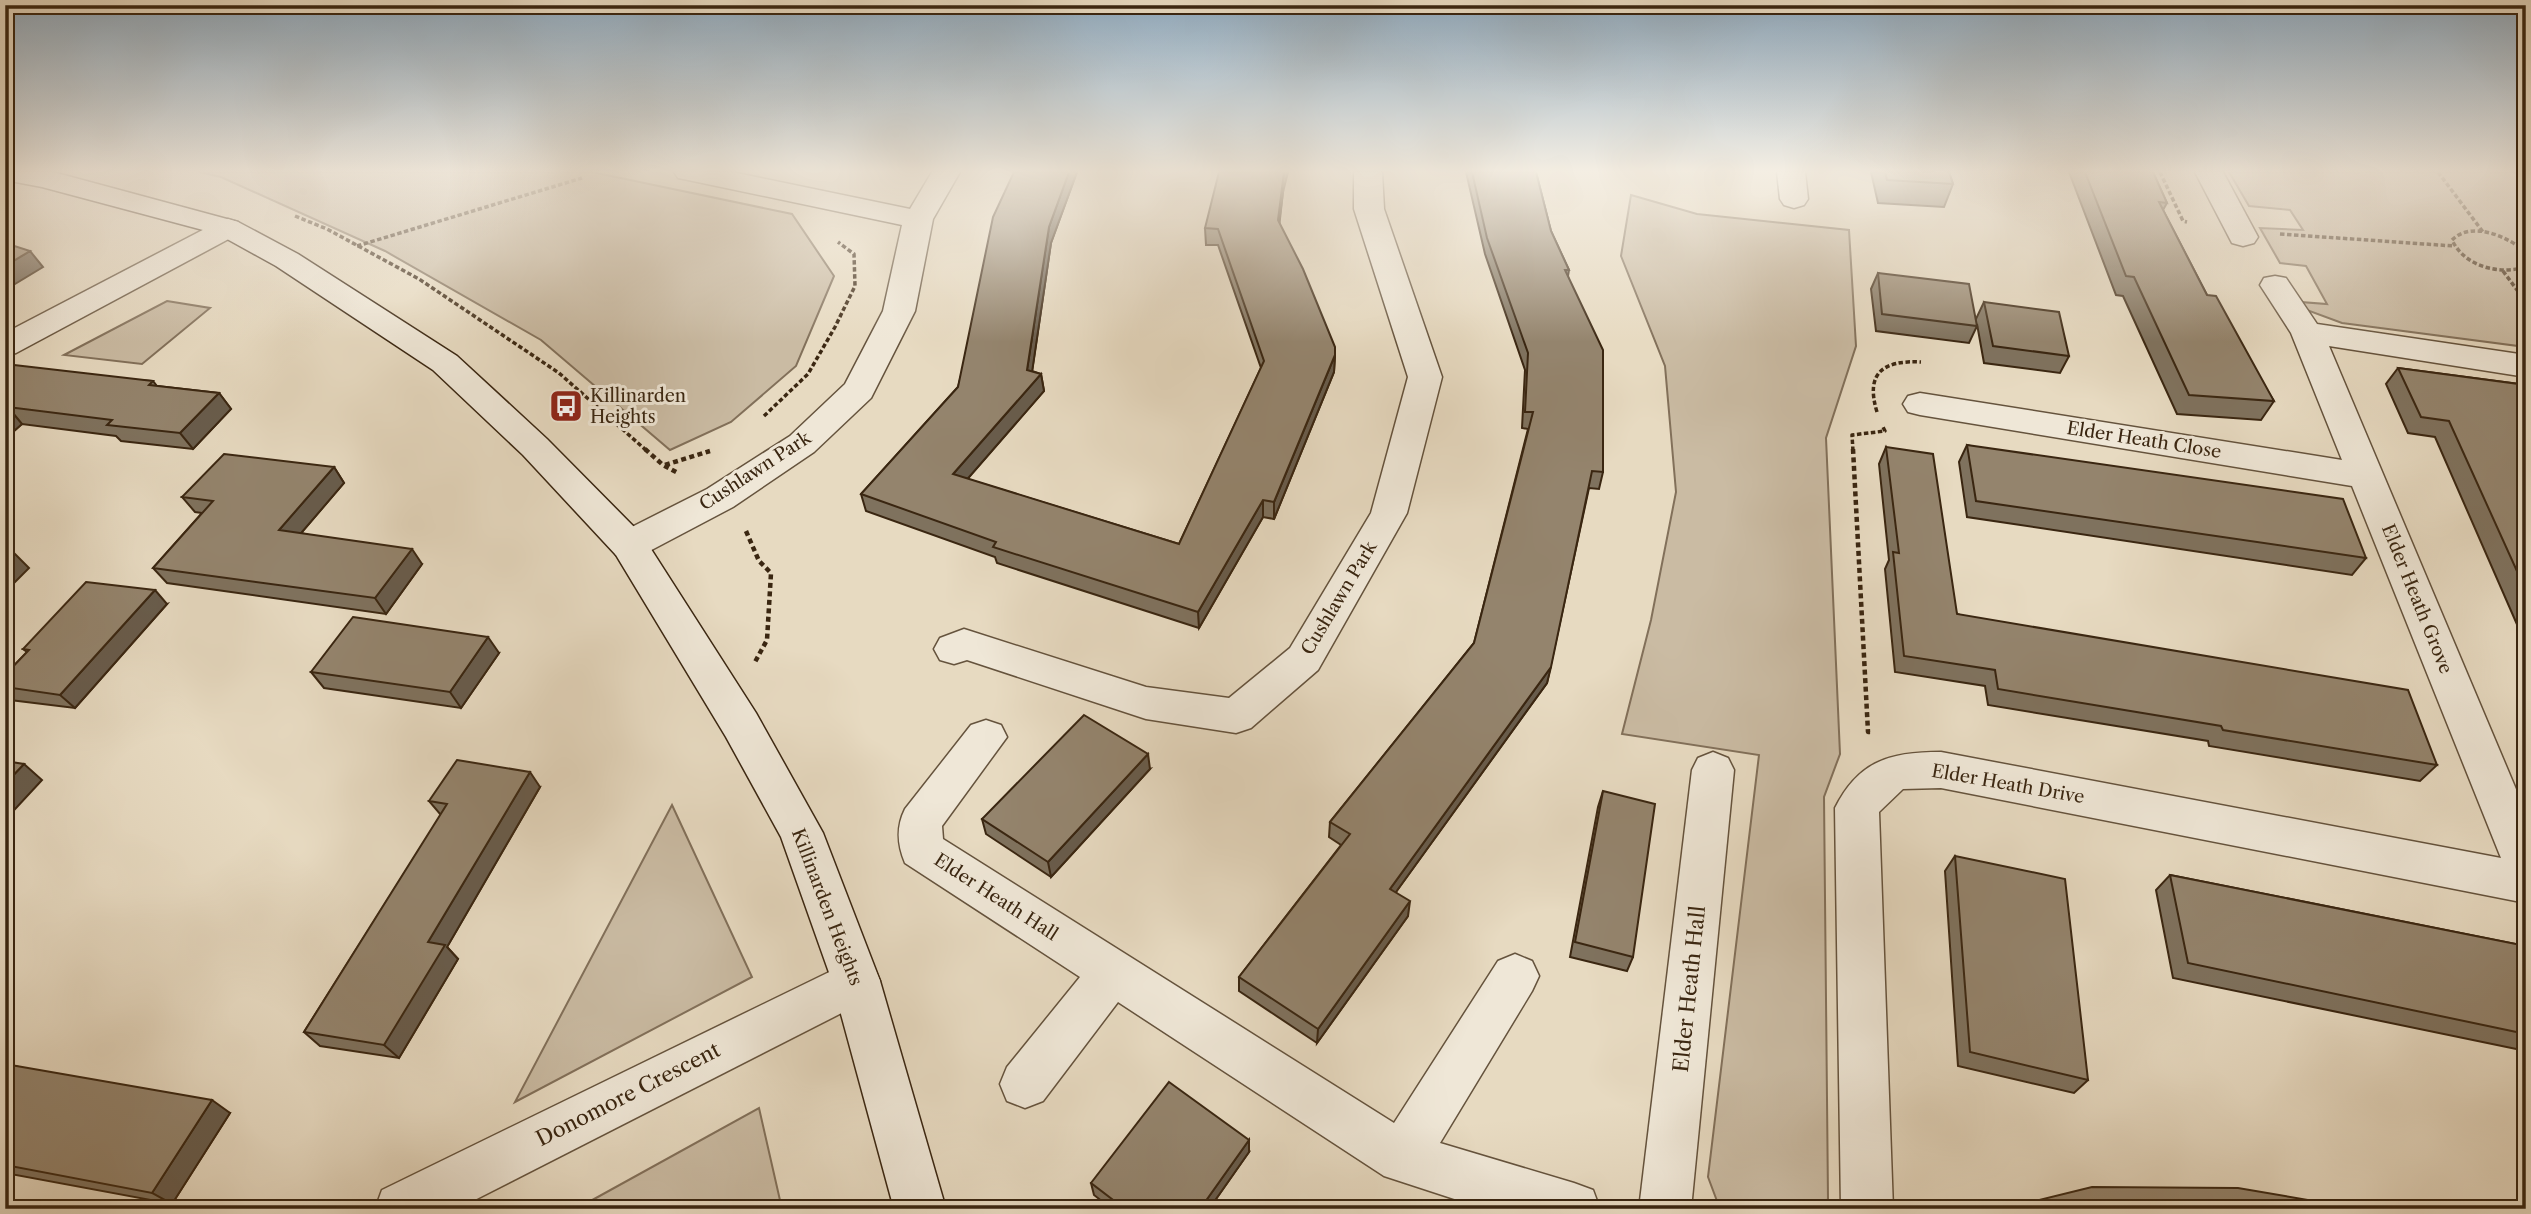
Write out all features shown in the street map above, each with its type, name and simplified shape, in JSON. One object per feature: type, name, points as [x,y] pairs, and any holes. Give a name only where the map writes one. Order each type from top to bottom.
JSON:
[{"type":"street","points":[[5,346],[227,229]]},
{"type":"street","name":"Killinarden Heights","points":[[229,229],[287,260],[445,363],[535,447],[629,545],[741,724],[801,833],[856,981],[920,1209]]},
{"type":"street","name":"Cushlawn Park","points":[[629,545],[720,498],[802,444],[859,390],[899,311],[916,229]]},
{"type":"street","name":"Cushlawn Park","points":[[954,649],[964,644],[1146,703],[1236,716],[1304,659],[1389,513],[1425,377],[1376,229]]},
{"type":"street","points":[[2240,229],[2244,236]]},
{"type":"street","name":"Elder Heath Grove","points":[[2275,285],[2307,333],[2526,866]]},
{"type":"street","points":[[2307,333],[2526,366]]},
{"type":"street","name":"Elder Heath Close","points":[[1920,404],[2367,475]]},
{"type":"street","name":"Elder Heath Hall","points":[[986,737],[920,822],[921,849],[1402,1158],[1574,1209]]},
{"type":"street","name":"Elder Heath Drive","points":[[1867,1209],[1857,808],[1874,783],[1904,769],[1941,770],[2526,883]]},
{"type":"street","name":"Elder Heath Hall","points":[[1665,1209],[1713,770]]},
{"type":"street","points":[[1025,1084],[1113,972]]},
{"type":"street","points":[[1402,1158],[1515,976]]},
{"type":"street","name":"Donomore Crescent","points":[[401,1209],[856,981]]},
{"type":"path","points":[[326,229],[419,279],[559,373],[663,466],[685,476]]},
{"type":"path","points":[[357,246],[414,229]]},
{"type":"path","points":[[2480,229],[2483,232]]},
{"type":"path","points":[[2526,252],[2511,241],[2483,232],[2462,232],[2452,240],[2459,253],[2478,264],[2503,270],[2526,267]]},
{"type":"path","points":[[2275,239],[2281,233],[2454,246]]},
{"type":"path","points":[[761,418],[808,374],[855,286],[854,254],[835,239]]},
{"type":"path","points":[[2503,270],[2526,302]]},
{"type":"path","points":[[1891,435],[1885,431],[1870,394],[1871,380],[1881,370],[1893,365],[1913,361],[1925,363]]},
{"type":"path","points":[[1880,734],[1868,732],[1852,435],[1885,431]]},
{"type":"path","points":[[663,466],[719,448]]},
{"type":"path","points":[[743,523],[759,561],[772,573],[766,640]]},
{"type":"shaded area","points":[[335,229],[802,229],[834,276],[796,366],[731,422],[670,450],[541,340],[385,251]]},
{"type":"shaded area","points":[[1625,229],[1849,230],[1856,346],[1826,438],[1840,754],[1824,797],[1828,1199],[1816,1209],[1720,1209],[1708,1177],[1759,755],[1622,734],[1651,620],[1676,492],[1665,366],[1621,256]]},
{"type":"shaded area","points":[[2260,229],[2526,229],[2526,347],[2342,323],[2304,309],[2300,302],[2327,304],[2306,266],[2280,263]]},
{"type":"shaded area","points":[[167,301],[210,308],[142,364],[64,355]]},
{"type":"shaded area","points":[[672,805],[752,977],[515,1102]]},
{"type":"shaded area","points":[[759,1108],[782,1209],[576,1209]]},
{"type":"building","points":[[991,229],[1049,229],[1027,370],[1041,374],[953,474],[1179,544],[1264,361],[1218,229],[1213,229],[1282,229],[1303,269],[1335,347],[1335,355],[1274,502],[1263,500],[1198,612],[993,547],[996,542],[861,494],[958,387]]},
{"type":"building","points":[[1485,229],[1550,229],[1569,270],[1565,270],[1603,350],[1603,472],[1592,471],[1551,667],[1390,889],[1410,901],[1318,1029],[1239,977],[1350,834],[1330,822],[1474,643],[1533,412],[1525,412],[1528,353]]},
{"type":"building","points":[[2107,229],[2173,229],[2207,295],[2216,296],[2274,401],[2189,395],[2134,277],[2126,276]]},
{"type":"building","points":[[5,243],[30,251],[5,266]]},
{"type":"building","points":[[1878,273],[1969,284],[1977,326],[1882,314]]},
{"type":"building","points":[[1984,302],[2059,312],[2069,356],[1993,346]]},
{"type":"building","points":[[14,365],[153,381],[149,385],[219,393],[180,433],[107,425],[112,420],[8,407],[5,409],[5,372]]},
{"type":"building","points":[[2398,368],[2526,385],[2526,591],[2449,421],[2421,417]]},
{"type":"building","points":[[1967,445],[2343,499],[2366,558],[1976,501]]},
{"type":"building","points":[[1886,447],[1933,454],[1957,614],[2408,690],[2437,765],[1998,689],[1995,670],[1904,656],[1893,552],[1899,553]]},
{"type":"building","points":[[224,454],[334,467],[279,530],[412,549],[375,598],[153,568],[213,501],[182,497]]},
{"type":"building","points":[[5,551],[13,552],[5,560]]},
{"type":"building","points":[[86,582],[155,590],[60,695],[5,687],[5,675],[29,650],[23,649]]},
{"type":"building","points":[[353,617],[488,637],[450,692],[311,672]]},
{"type":"building","points":[[1084,715],[1148,754],[1048,862],[982,819]]},
{"type":"building","points":[[457,760],[530,772],[428,942],[445,945],[384,1045],[304,1032],[447,804],[429,801]]},
{"type":"building","points":[[5,761],[24,764],[5,784]]},
{"type":"building","points":[[1603,791],[1655,804],[1633,957],[1575,942]]},
{"type":"building","points":[[1955,856],[2065,879],[2088,1080],[1970,1052]]},
{"type":"building","points":[[2170,875],[2526,946],[2526,1034],[2188,963]]},
{"type":"building","points":[[5,1064],[212,1100],[152,1193],[5,1165]]},
{"type":"building","points":[[1169,1082],[1249,1140],[1200,1209],[1125,1209],[1091,1183]]},
{"type":"building","points":[[2092,1187],[2238,1188],[2360,1209],[2003,1209]]},
{"type":"place","name":"Killinarden Heights","points":[[566,406]]}]
